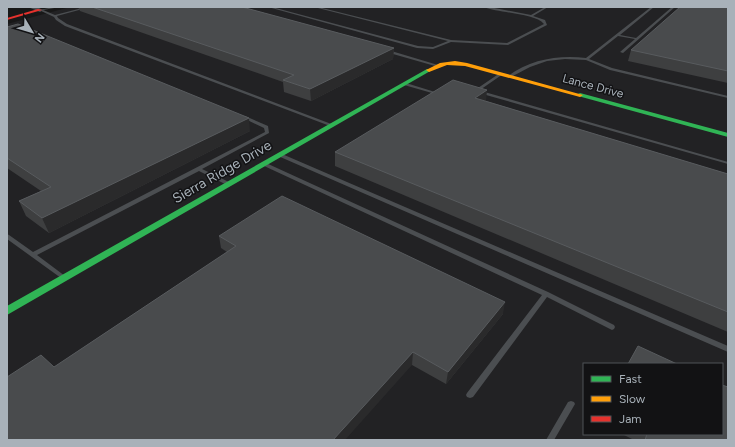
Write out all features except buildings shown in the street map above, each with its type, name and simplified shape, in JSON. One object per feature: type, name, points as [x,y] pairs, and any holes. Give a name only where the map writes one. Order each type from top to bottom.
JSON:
[{"type":"street","points":[[7,19],[39,8]]},
{"type":"street","name":"Sierra Ridge Drive","points":[[7,311],[436,65],[452,62]]},
{"type":"street","name":"Lance Drive","points":[[452,62],[465,64],[728,135]]},
{"type":"lane","points":[[39,8],[59,7]]},
{"type":"lane","points":[[56,16],[89,7]]},
{"type":"lane","points":[[273,7],[418,47],[433,48],[451,41]]},
{"type":"lane","points":[[315,7],[451,41],[508,44],[546,24],[544,21],[531,16],[485,7]]},
{"type":"lane","points":[[531,16],[547,7]]},
{"type":"lane","points":[[587,59],[653,7]]},
{"type":"lane","points":[[622,52],[674,7]]},
{"type":"lane","points":[[39,8],[56,16],[56,19],[66,25],[332,124]]},
{"type":"lane","points":[[617,35],[637,39]]},
{"type":"lane","points":[[382,50],[436,65]]},
{"type":"lane","points":[[728,97],[611,69],[587,59],[562,57],[551,58],[527,66],[505,75],[476,91],[728,163]]},
{"type":"lane","points":[[404,84],[433,92]]},
{"type":"lane","points":[[33,256],[267,134],[266,127],[238,115]]},
{"type":"lane","points":[[280,155],[728,349]]},
{"type":"lane","points":[[263,164],[546,294],[612,327]]},
{"type":"lane","points":[[199,169],[229,184]]},
{"type":"lane","points":[[7,236],[65,278]]},
{"type":"lane","points":[[470,395],[546,294]]},
{"type":"lane","points":[[550,440],[571,404]]},
{"type":"shaded area","points":[[70,7],[728,7],[728,440],[7,440],[7,24]]},
{"type":"traffic: fast","points":[[7,311],[429,70]]},
{"type":"traffic: fast","points":[[580,95],[728,135]]},
{"type":"traffic: slow","points":[[429,70],[447,64],[465,64],[580,95]]},
{"type":"traffic: jam","points":[[7,19],[40,10]]}]
